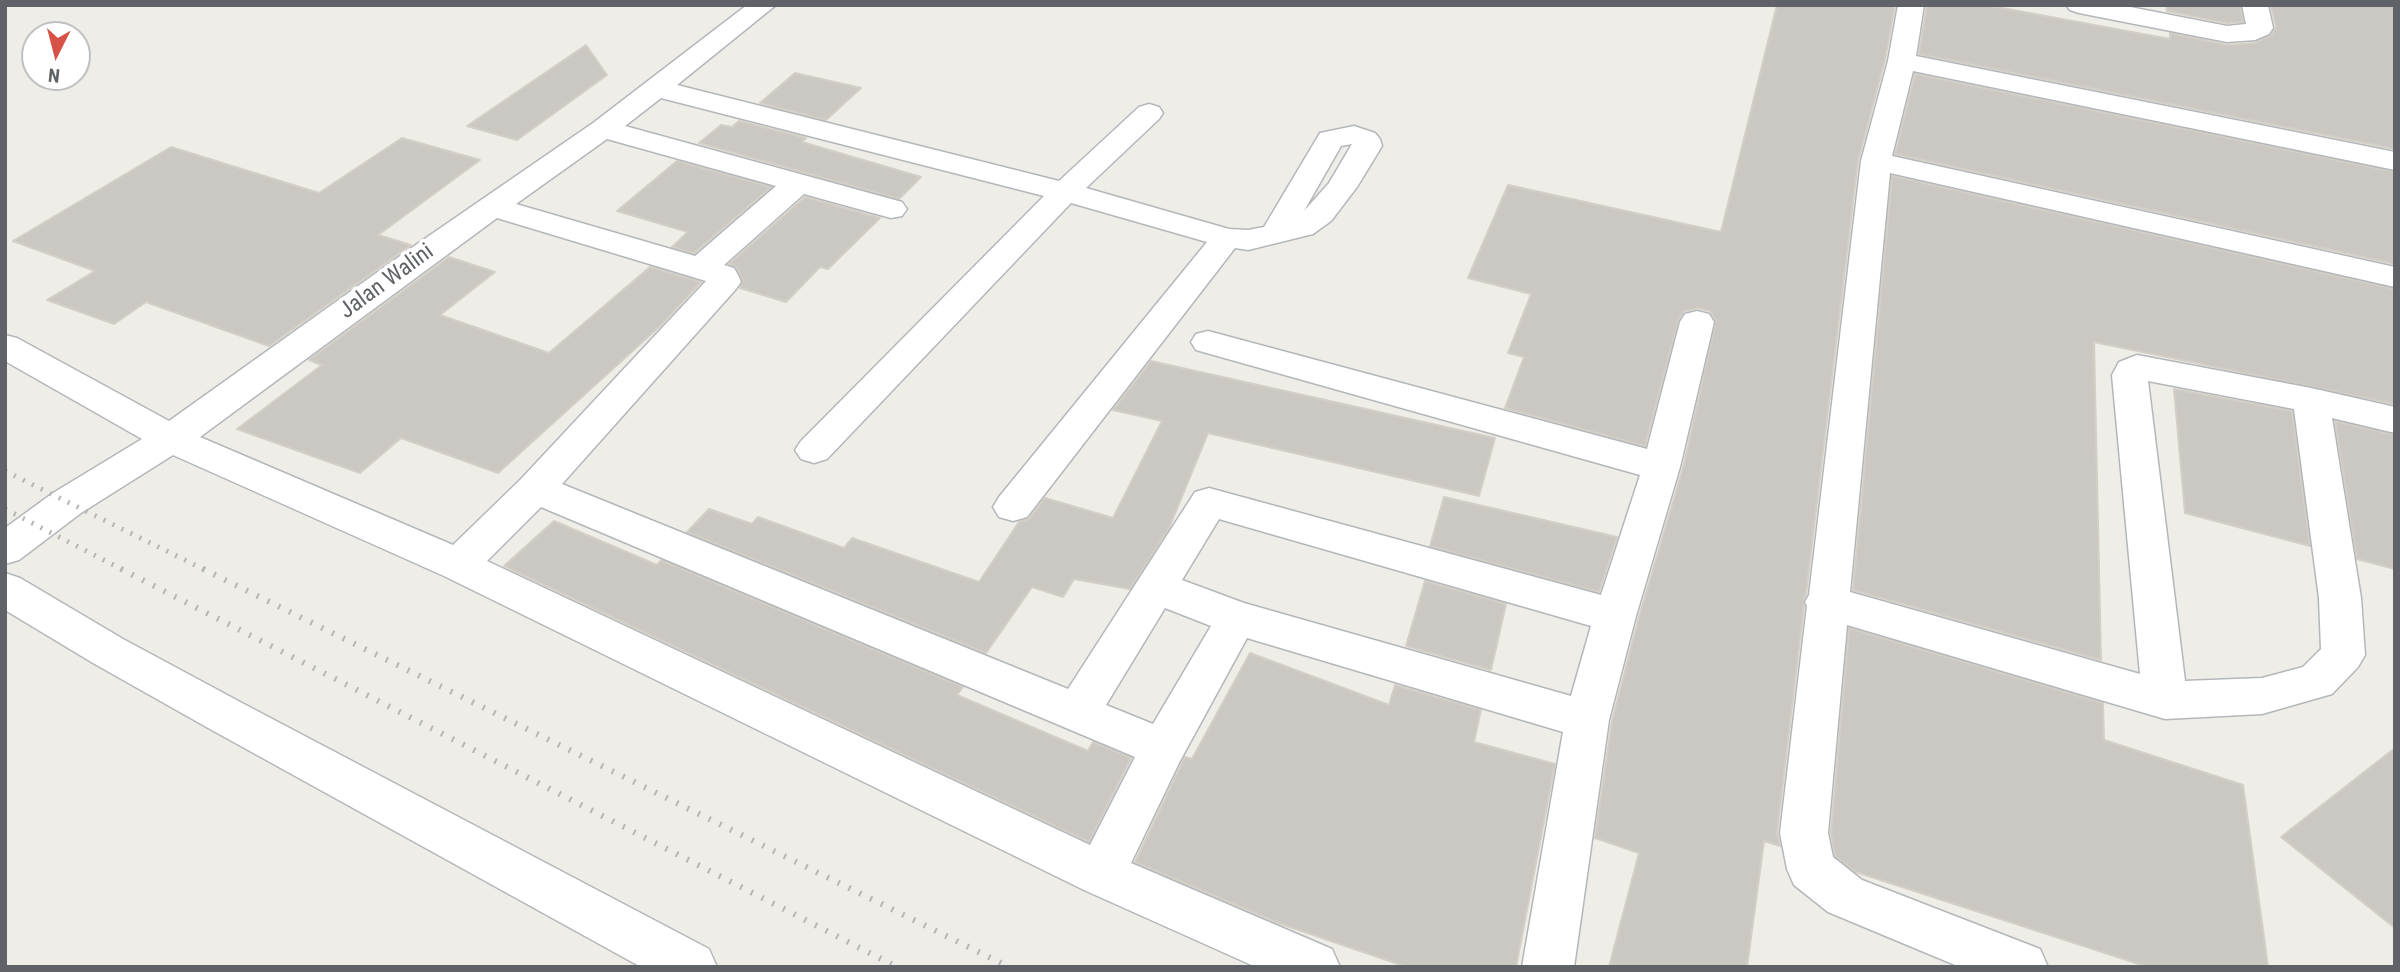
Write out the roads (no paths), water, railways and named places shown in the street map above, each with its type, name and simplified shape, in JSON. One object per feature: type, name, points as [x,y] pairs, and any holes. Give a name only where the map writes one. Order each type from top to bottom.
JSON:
[{"type":"street","name":"Jalan Walini","points":[[5,549],[67,503],[172,439],[421,256],[603,129],[763,5]]},
{"type":"street","points":[[1911,5],[1902,61],[1876,161],[1826,603],[1804,833],[1811,869],[1846,896],[2022,967]]},
{"type":"street","points":[[2079,5],[2227,34],[2246,34],[2260,28],[2255,5]]},
{"type":"street","points":[[1902,61],[2395,161]]},
{"type":"street","points":[[655,88],[1065,192],[1227,238],[1248,240],[1276,233]]},
{"type":"street","points":[[814,450],[1065,192],[1149,113]]},
{"type":"street","points":[[603,129],[796,185],[891,209]]},
{"type":"street","points":[[1876,161],[2395,277]]},
{"type":"street","points":[[700,269],[796,185]]},
{"type":"street","points":[[458,565],[535,489],[724,282],[722,275],[494,207]]},
{"type":"street","points":[[1013,507],[1227,238]]},
{"type":"street","points":[[1548,967],[1587,720],[1615,616],[1661,467],[1697,322]]},
{"type":"street","points":[[1208,342],[1661,467]]},
{"type":"street","points":[[5,346],[172,439],[458,565],[1101,874],[1314,967]]},
{"type":"street","points":[[2165,700],[2130,375],[2132,370],[2137,367],[2311,400],[2395,421]]},
{"type":"street","points":[[1826,603],[2165,700],[2262,696],[2317,681],[2343,655],[2340,598],[2311,400]]},
{"type":"street","points":[[535,489],[1163,748]]},
{"type":"street","points":[[1077,713],[1209,502],[1615,616]]},
{"type":"street","points":[[1157,588],[1237,618],[1587,720]]},
{"type":"street","points":[[5,589],[108,651],[691,967]]},
{"type":"street","points":[[1101,874],[1163,748],[1237,618]]},
{"type":"railway","points":[[5,471],[207,571]]},
{"type":"railway","points":[[5,509],[125,571]]},
{"type":"railway","points":[[121,569],[897,967]]},
{"type":"railway","points":[[203,569],[1009,967]]}]
